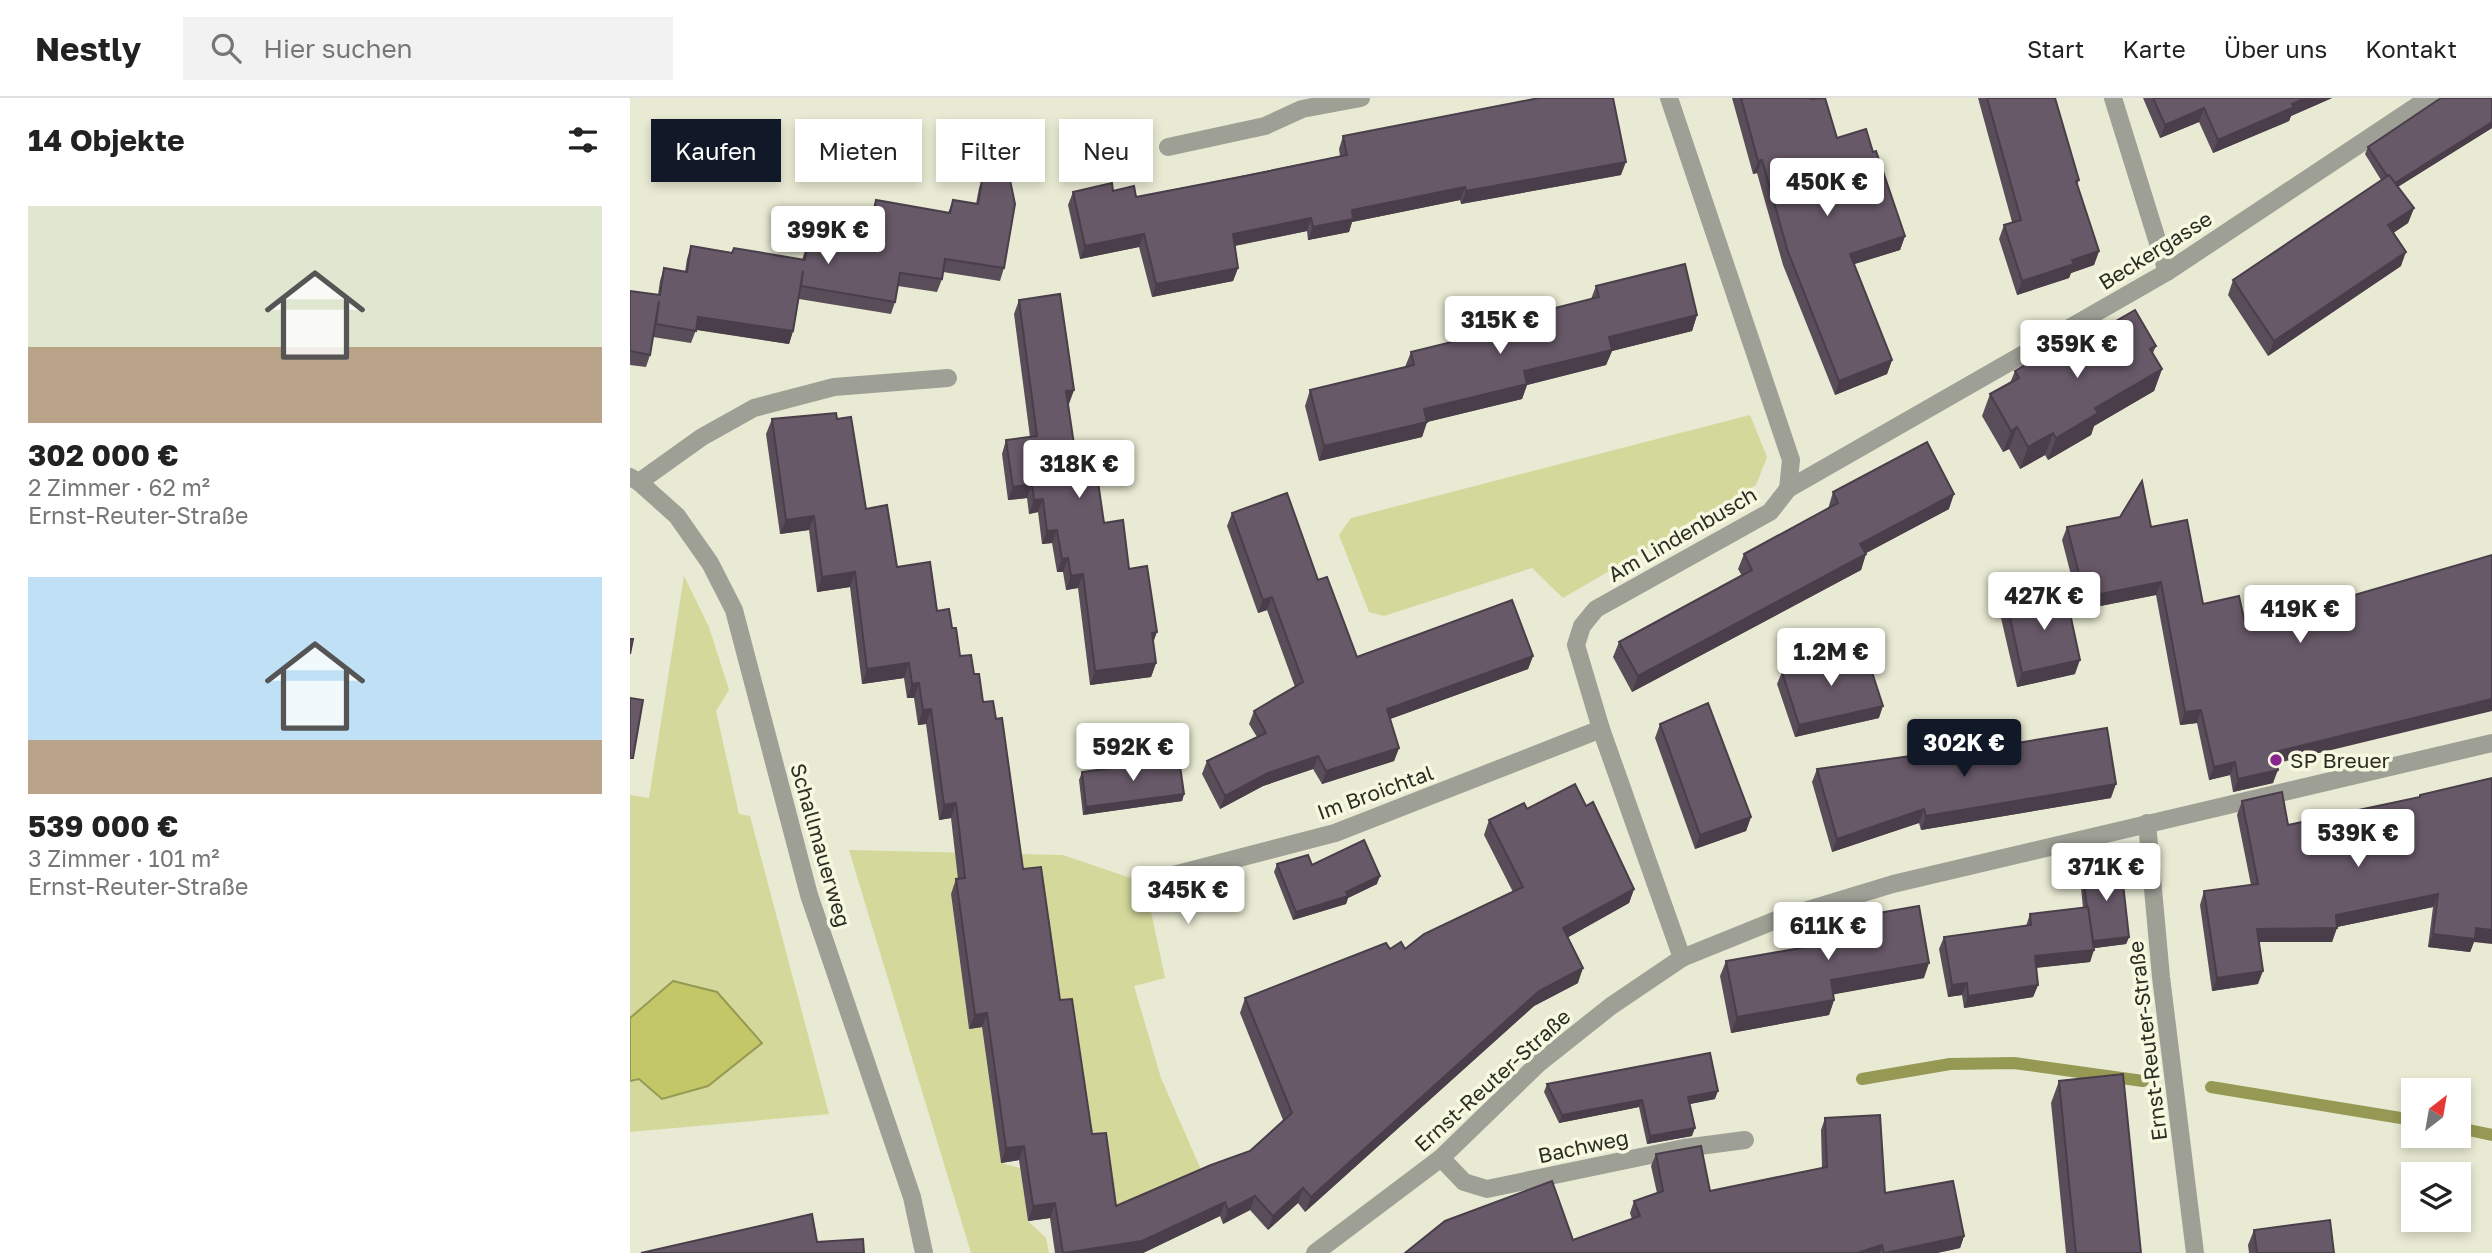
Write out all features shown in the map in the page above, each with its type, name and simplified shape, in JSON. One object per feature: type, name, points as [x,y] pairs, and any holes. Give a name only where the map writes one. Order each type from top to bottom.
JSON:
[{"type":"street","points":[[1168,146],[1265,126],[1302,109],[1361,98]]},
{"type":"street","name":"Am Lindenbusch","points":[[1669,98],[1791,460],[1788,489],[1770,512],[1597,609],[1582,626],[1576,645],[1601,729],[1682,958]]},
{"type":"street","points":[[2113,98],[2167,272]]},
{"type":"street","name":"Beckergasse","points":[[1788,489],[2167,272],[2429,98]]},
{"type":"street","points":[[634,480],[754,408],[834,387],[948,378]]},
{"type":"street","name":"Schallmauerweg","points":[[634,480],[677,516],[710,563],[734,610],[808,895],[912,1197],[924,1253]]},
{"type":"street","name":"Im Broichtal","points":[[1158,879],[1335,833],[1601,729]]},
{"type":"street","name":"Ernst-Reuter-Straße","points":[[1315,1253],[1441,1158],[1538,1064],[1611,1006],[1682,958],[1781,918],[1893,884],[2492,743]]},
{"type":"street","name":"Ernst-Reuter-Straße","points":[[2147,823],[2161,977],[2195,1253]]},
{"type":"street","name":"Bachweg","points":[[1441,1158],[1464,1181],[1487,1189],[1684,1148],[1745,1140]]},
{"type":"shaded area","points":[[1750,415],[1767,457],[1756,485],[1563,598],[1532,568],[1384,616],[1369,612],[1339,535],[1351,518]]},
{"type":"shaded area","points":[[684,576],[709,627],[729,690],[716,711],[739,814],[750,816],[829,1114],[630,1132],[630,795],[649,798]]},
{"type":"shaded area","points":[[849,850],[1063,855],[1145,883],[1165,978],[1134,986],[1161,1078],[1205,1179],[1111,1224],[951,894],[969,1029],[982,1027],[1001,1163],[1020,1168],[1028,1221],[1046,1238],[1049,1253],[971,1253]]},
{"type":"shaded area","points":[[673,981],[717,992],[762,1043],[708,1086],[662,1099],[639,1079],[630,1081],[630,1018]]},
{"type":"building","points":[[1539,98],[1613,98],[1626,162],[1466,191],[1465,187],[1352,210],[1353,219],[1313,227],[1311,218],[1233,234],[1238,268],[1156,284],[1144,234],[1085,246],[1073,192],[1112,183],[1113,191],[1134,186],[1136,197],[1240,177],[1347,155],[1343,136]]},
{"type":"building","points":[[1741,98],[1825,98],[1837,138],[1866,129],[1905,236],[1850,254],[1892,360],[1839,381],[1788,252],[1762,160],[1758,161]]},
{"type":"building","points":[[1987,98],[2055,98],[2079,180],[2076,181],[2099,251],[2072,260],[2074,264],[2022,281],[2004,225],[2021,220]]},
{"type":"building","points":[[2153,98],[2306,98],[2292,104],[2294,107],[2218,140],[2204,108],[2165,125]]},
{"type":"building","points":[[2441,98],[2492,98],[2492,122],[2395,183],[2387,176],[2368,147]]},
{"type":"building","points":[[2389,175],[2414,208],[2388,225],[2406,252],[2274,341],[2233,280]]},
{"type":"building","points":[[982,182],[1010,182],[1015,204],[1004,268],[945,259],[942,279],[900,273],[895,302],[801,286],[803,271],[793,331],[698,317],[696,331],[656,324],[659,301],[650,355],[630,351],[630,291],[660,295],[664,268],[687,272],[691,246],[732,253],[734,248],[805,260],[808,241],[846,247],[849,230],[870,233],[876,200],[950,213],[953,200],[978,204]]},
{"type":"building","points":[[1685,264],[1697,315],[1609,337],[1612,350],[1524,371],[1527,384],[1424,409],[1427,422],[1324,446],[1310,390],[1414,365],[1411,352],[1513,327],[1511,319],[1599,297],[1596,286]]},
{"type":"building","points":[[1060,294],[1074,390],[1066,391],[1079,478],[1097,475],[1104,523],[1123,520],[1129,569],[1147,566],[1157,632],[1152,633],[1156,663],[1095,671],[1083,574],[1071,576],[1068,558],[1062,559],[1057,530],[1047,531],[1043,499],[1034,500],[1032,484],[1013,487],[1006,440],[1037,436],[1019,300]]},
{"type":"building","points":[[2135,310],[2156,346],[2150,349],[2162,369],[2095,408],[2098,413],[2056,438],[2053,433],[2028,447],[2017,427],[2011,431],[1990,394],[2019,378],[2015,371],[2051,349],[2055,356]]},
{"type":"building","points":[[836,413],[837,419],[851,417],[866,509],[887,505],[897,567],[930,562],[937,611],[949,609],[952,628],[956,628],[960,656],[971,655],[974,674],[979,674],[983,702],[993,701],[996,719],[1002,718],[1023,869],[1041,867],[1060,1000],[1072,999],[1092,1134],[1106,1133],[1116,1206],[1250,1151],[1292,1113],[1245,998],[1386,943],[1390,949],[1401,942],[1405,949],[1424,934],[1523,887],[1489,820],[1524,803],[1527,809],[1575,784],[1586,806],[1593,802],[1634,889],[1563,928],[1583,968],[1539,991],[1311,1197],[1303,1188],[1273,1216],[1255,1196],[1228,1210],[1225,1202],[1142,1241],[1063,1253],[1055,1203],[1033,1206],[1024,1146],[1006,1148],[987,1013],[975,1015],[956,879],[965,878],[956,803],[944,805],[931,709],[923,710],[919,683],[912,684],[909,663],[867,669],[855,572],[822,577],[814,516],[786,520],[772,419]]},
{"type":"building","points":[[1927,442],[1954,494],[1860,544],[1866,554],[1638,676],[1619,642],[1752,570],[1744,554],[1838,503],[1833,492]]},
{"type":"building","points":[[2142,481],[2151,527],[2187,520],[2203,604],[2239,596],[2246,628],[2336,608],[2334,601],[2492,555],[2492,699],[2275,752],[2278,770],[2238,779],[2235,762],[2214,767],[2201,710],[2185,712],[2161,582],[2085,597],[2067,527],[2120,517]]},
{"type":"building","points":[[1287,493],[1318,580],[1327,577],[1357,657],[1512,600],[1533,656],[1387,709],[1399,748],[1326,771],[1318,756],[1268,773],[1225,796],[1207,761],[1266,733],[1254,711],[1303,682],[1272,597],[1263,600],[1232,513]]},
{"type":"building","points":[[2065,590],[2080,660],[2022,673],[2007,604]]},
{"type":"building","points":[[1838,647],[1844,665],[1867,657],[1883,706],[1799,725],[1782,672]]},
{"type":"building","points":[[630,698],[643,700],[633,758],[630,758]]},
{"type":"building","points":[[1708,703],[1751,817],[1700,835],[1660,724]]},
{"type":"building","points":[[2107,728],[2116,784],[1926,816],[1924,809],[1837,839],[1817,769],[2005,745]]},
{"type":"building","points":[[1179,759],[1184,794],[1086,807],[1082,772]]},
{"type":"building","points":[[2492,778],[2492,930],[2476,928],[2475,939],[2433,934],[2438,894],[2336,915],[2337,928],[2257,929],[2263,971],[2217,978],[2204,891],[2258,884],[2242,801],[2282,792],[2288,825],[2420,797]]},
{"type":"building","points":[[1364,840],[1380,876],[1346,892],[1348,896],[1296,912],[1277,864],[1308,855],[1312,865]]},
{"type":"building","points":[[2121,866],[2129,937],[2093,941],[2082,870]]},
{"type":"building","points":[[1919,906],[1929,963],[1831,980],[1834,1000],[1737,1017],[1726,961],[1824,944],[1821,923]]},
{"type":"building","points":[[2088,907],[2094,950],[2035,956],[2038,985],[1968,996],[1967,983],[1952,985],[1944,937],[2031,925],[2030,914]]},
{"type":"building","points":[[1710,1053],[1718,1091],[1688,1097],[1695,1128],[1650,1136],[1642,1100],[1562,1115],[1547,1084]]},
{"type":"building","points":[[2123,1074],[2141,1253],[2076,1253],[2059,1081]]},
{"type":"building","points":[[1880,1115],[1885,1193],[1953,1181],[1964,1236],[1885,1253],[1882,1245],[1857,1253],[1405,1253],[1445,1221],[1552,1181],[1573,1240],[1640,1216],[1634,1201],[1663,1191],[1656,1154],[1701,1146],[1710,1191],[1827,1167],[1825,1118]]},
{"type":"building","points":[[812,1214],[817,1242],[863,1239],[864,1253],[641,1253]]},
{"type":"building","points":[[2330,1220],[2334,1253],[2257,1253],[2254,1230]]},
{"type":"waterway","points":[[1862,1079],[1950,1064],[2014,1063],[2143,1081]]},
{"type":"waterway","points":[[2211,1087],[2401,1118]]},
{"type":"waterway","points":[[2471,1131],[2492,1135]]},
{"type":"place","name":"SP Breuer","points":[[2276,760]]}]
